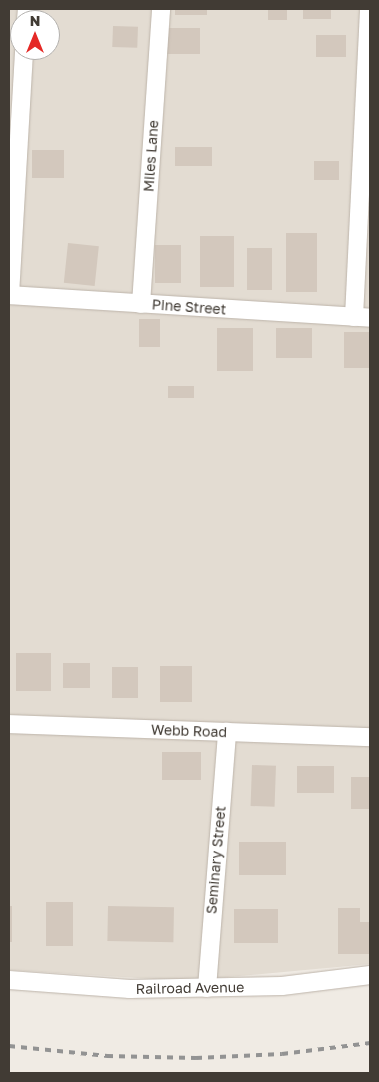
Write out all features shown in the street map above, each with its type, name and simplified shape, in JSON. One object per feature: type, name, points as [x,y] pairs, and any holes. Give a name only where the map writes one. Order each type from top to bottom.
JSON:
[{"type":"street","name":"Miles Lane","points":[[142,304],[161,9]]},
{"type":"street","points":[[362,317],[369,9]]},
{"type":"street","points":[[9,295],[23,60]]},
{"type":"street","name":"Pine Street","points":[[9,295],[362,317]]},
{"type":"street","name":"Webb Road","points":[[9,724],[370,737]]},
{"type":"street","name":"Seminary Street","points":[[206,988],[227,732]]},
{"type":"street","name":"Railroad Avenue","points":[[9,980],[100,988],[206,988],[282,986],[370,975]]},
{"type":"shaded area","points":[[9,9],[370,9],[370,964],[186,981],[9,970]]},
{"type":"building","points":[[175,9],[207,9],[207,15],[175,15]]},
{"type":"building","points":[[268,9],[287,9],[287,20],[268,20]]},
{"type":"building","points":[[303,9],[331,9],[331,19],[303,19]]},
{"type":"building","points":[[113,26],[138,27],[137,48],[112,47]]},
{"type":"building","points":[[164,28],[200,28],[200,54],[164,54]]},
{"type":"building","points":[[316,35],[346,35],[346,57],[316,57]]},
{"type":"building","points":[[175,147],[212,147],[212,166],[175,166]]},
{"type":"building","points":[[32,150],[64,150],[64,178],[32,178]]},
{"type":"building","points":[[314,161],[339,161],[339,180],[314,180]]},
{"type":"building","points":[[286,233],[317,233],[317,292],[286,292]]},
{"type":"building","points":[[200,236],[234,236],[234,287],[200,287]]},
{"type":"building","points":[[68,243],[99,246],[95,286],[64,283]]},
{"type":"building","points":[[155,245],[181,245],[181,283],[155,283]]},
{"type":"building","points":[[247,248],[272,248],[272,290],[247,290]]},
{"type":"building","points":[[139,319],[160,319],[160,347],[139,347]]},
{"type":"building","points":[[217,328],[253,328],[253,371],[217,371]]},
{"type":"building","points":[[276,328],[312,328],[312,358],[276,358]]},
{"type":"building","points":[[344,332],[370,332],[370,368],[344,368]]},
{"type":"building","points":[[168,386],[194,386],[194,398],[168,398]]},
{"type":"building","points":[[16,653],[51,653],[51,691],[16,691]]},
{"type":"building","points":[[63,663],[90,663],[90,688],[63,688]]},
{"type":"building","points":[[160,666],[192,666],[192,702],[160,702]]},
{"type":"building","points":[[112,667],[138,667],[138,698],[112,698]]},
{"type":"building","points":[[162,752],[201,752],[201,780],[162,780]]},
{"type":"building","points":[[252,765],[276,766],[275,807],[251,806]]},
{"type":"building","points":[[297,766],[334,766],[334,793],[297,793]]},
{"type":"building","points":[[351,777],[370,777],[370,809],[351,809]]},
{"type":"building","points":[[239,842],[286,842],[286,875],[239,875]]},
{"type":"building","points":[[46,902],[73,902],[73,946],[46,946]]},
{"type":"building","points":[[9,906],[12,906],[12,942],[9,942]]},
{"type":"building","points":[[108,906],[174,907],[173,942],[107,941]]},
{"type":"building","points":[[338,908],[360,908],[360,922],[370,922],[370,954],[338,954]]},
{"type":"building","points":[[234,909],[278,909],[278,943],[234,943]]},
{"type":"railway","points":[[9,1046],[107,1056],[196,1058],[282,1054],[370,1043]]}]
